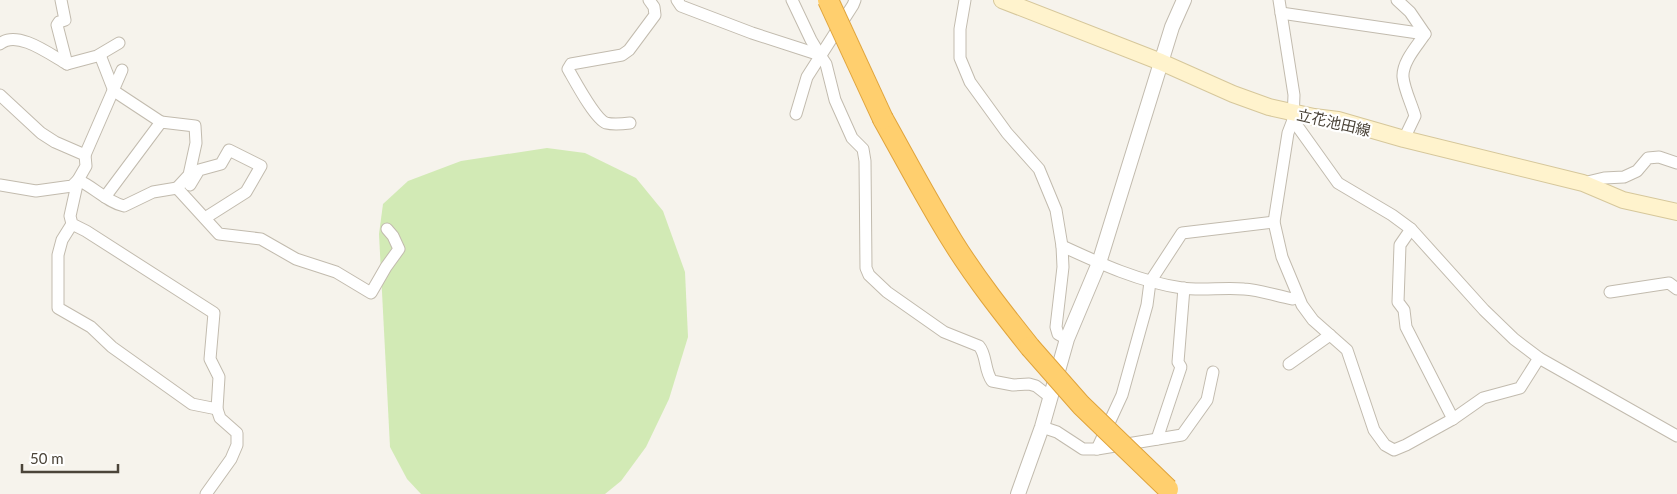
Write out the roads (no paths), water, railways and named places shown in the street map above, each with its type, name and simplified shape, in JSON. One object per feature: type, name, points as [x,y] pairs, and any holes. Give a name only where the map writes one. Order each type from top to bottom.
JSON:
[{"type":"highway","points":[[828,0],[883,119],[920,187],[954,243],[992,298],[1030,347],[1081,405],[1171,492]]},
{"type":"main road","name":"立花池田線","points":[[1002,0],[1161,62],[1233,94],[1293,116],[1338,120],[1404,139],[1583,184],[1623,200],[1677,212]]},
{"type":"street","points":[[61,0],[65,20],[57,25],[67,64]]},
{"type":"street","points":[[630,123],[608,123],[601,120],[594,112],[568,69],[570,64],[622,55],[629,50],[655,15],[654,6],[649,0]]},
{"type":"street","points":[[677,0],[682,6],[752,33],[820,55]]},
{"type":"street","points":[[792,0],[810,40],[826,64],[835,100],[852,138],[863,149],[865,161],[866,268],[869,275],[888,292],[944,332],[979,346],[982,350],[988,376],[992,381],[1013,385],[1029,384],[1036,386],[1050,397]]},
{"type":"street","points":[[796,114],[807,77],[854,5],[855,0]]},
{"type":"street","points":[[965,0],[960,29],[960,58],[970,82],[1007,133],[1039,168],[1056,210],[1062,246],[1063,267],[1056,326],[1058,334],[1067,339]]},
{"type":"street","points":[[1018,494],[1042,427],[1067,339],[1099,263],[1172,27],[1184,0]]},
{"type":"street","points":[[1279,0],[1294,95],[1293,116],[1288,133],[1274,222],[1282,258],[1302,305],[1313,320],[1346,350],[1374,430],[1385,445],[1394,450],[1406,445],[1452,419],[1483,398],[1520,388],[1539,358]]},
{"type":"street","points":[[1397,0],[1410,12],[1425,34]]},
{"type":"street","points":[[1281,13],[1425,34]]},
{"type":"street","points":[[1404,139],[1415,116],[1403,78],[1404,70],[1412,52],[1425,34]]},
{"type":"street","points":[[0,44],[16,38],[41,48],[67,64],[100,55],[119,43]]},
{"type":"street","points":[[100,55],[114,91],[161,122],[195,126],[196,143],[189,175],[180,191]]},
{"type":"street","points":[[0,185],[36,191],[72,186],[86,166],[85,155],[122,70]]},
{"type":"street","points":[[0,95],[41,133],[55,142],[85,155]]},
{"type":"street","points":[[1293,116],[1338,183],[1392,215],[1411,229],[1484,310],[1514,339],[1539,358],[1677,436]]},
{"type":"street","points":[[105,197],[161,122]]},
{"type":"street","points":[[78,180],[89,185],[116,204],[124,206],[153,192],[180,191],[199,170],[221,164],[229,150],[261,166],[246,192],[205,218]]},
{"type":"street","points":[[1583,184],[1604,178],[1624,177],[1637,171],[1648,158],[1659,157],[1677,163]]},
{"type":"street","points":[[78,180],[70,216],[72,224],[62,240],[58,255],[58,308],[91,327],[112,347],[192,404],[217,409]]},
{"type":"street","points":[[180,191],[219,234],[261,239],[296,259],[336,272],[371,293],[399,249],[393,236],[387,229]]},
{"type":"street","points":[[1097,448],[1122,395],[1147,304],[1150,282],[1182,233],[1274,222]]},
{"type":"street","points":[[72,224],[86,231],[214,313],[210,359],[219,377],[217,409],[220,418],[237,434],[237,445],[231,459],[206,494]]},
{"type":"street","points":[[1411,229],[1400,245],[1398,302],[1404,310],[1406,326],[1452,419]]},
{"type":"street","points":[[1062,246],[1099,263],[1150,282],[1184,288],[1218,287],[1245,289],[1293,300],[1298,294]]},
{"type":"street","points":[[1610,292],[1669,283],[1677,289]]},
{"type":"street","points":[[1158,439],[1181,367],[1178,362],[1184,288]]},
{"type":"street","points":[[1289,364],[1330,335]]},
{"type":"street","points":[[1042,427],[1056,432],[1083,449],[1182,435],[1207,400],[1213,372]]}]
